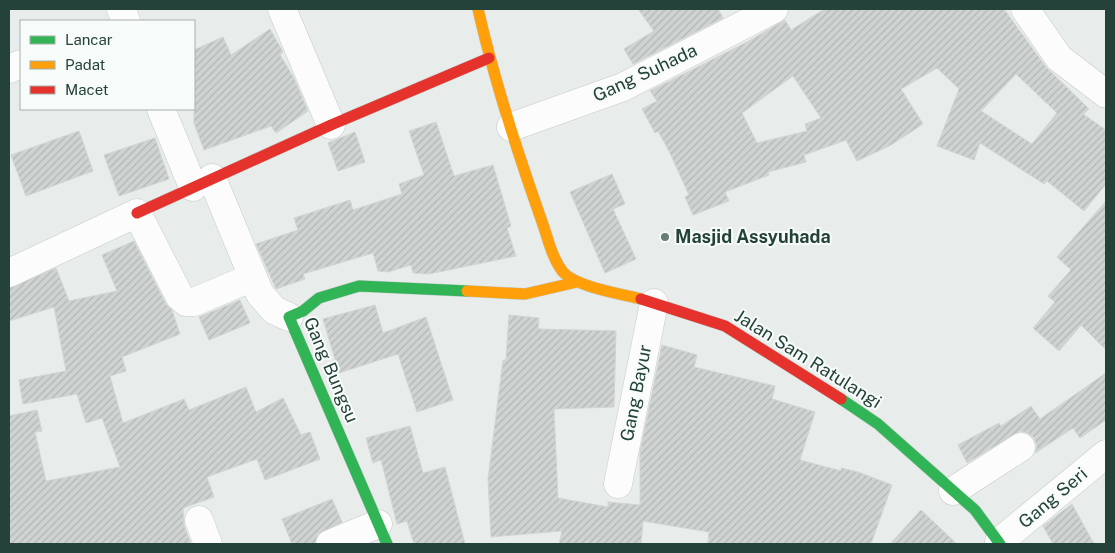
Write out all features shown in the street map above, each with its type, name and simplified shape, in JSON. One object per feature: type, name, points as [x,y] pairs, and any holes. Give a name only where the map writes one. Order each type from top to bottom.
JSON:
[{"type":"street","points":[[282,9],[332,125]]},
{"type":"street","name":"Jalan Sam Ratulangi","points":[[478,9],[489,58],[511,127],[556,259],[564,272],[577,282],[654,303],[725,326],[796,369],[878,424],[976,510],[1000,543]]},
{"type":"street","name":"Gang Suhada","points":[[511,127],[623,87],[774,9]]},
{"type":"street","points":[[1025,9],[1060,58],[1106,94]]},
{"type":"street","points":[[9,273],[203,182],[489,58]]},
{"type":"street","points":[[162,110],[203,182],[266,302],[289,317]]},
{"type":"street","points":[[137,213],[180,296],[186,302],[194,302],[253,277]]},
{"type":"street","name":"Gang Bungsu","points":[[382,534],[289,317],[303,311],[320,298],[359,286],[525,294],[577,282]]},
{"type":"street","name":"Gang Bayur","points":[[618,484],[654,303]]},
{"type":"street","points":[[953,491],[1021,448]]},
{"type":"street","name":"Gang Seri","points":[[1000,543],[1106,454]]},
{"type":"street","points":[[330,544],[382,534]]},
{"type":"building","points":[[638,9],[718,9],[723,18],[633,64],[624,49],[654,31]]},
{"type":"building","points":[[825,9],[1004,9],[1046,67],[1089,109],[1083,114],[1106,130],[1106,184],[1084,211],[1047,181],[1044,184],[980,143],[974,160],[937,146],[959,89],[937,68],[901,89],[923,124],[891,145],[857,161],[846,140],[804,155],[806,162],[768,172],[769,175],[725,192],[729,201],[693,215],[685,197],[689,195],[669,151],[658,131],[655,133],[642,109],[657,101],[650,91],[747,42],[785,20],[791,30]],"holes":[[[1016,74],[1057,113],[1032,144],[981,111]],[[793,76],[821,118],[805,124],[807,131],[757,143],[742,113]]]},
{"type":"building","points":[[270,29],[283,52],[280,55],[294,78],[308,111],[276,133],[271,126],[204,150],[194,123],[195,50],[223,37],[231,55]]},
{"type":"building","points":[[436,122],[454,176],[493,165],[511,226],[507,228],[516,256],[429,274],[413,273],[411,265],[388,272],[378,271],[373,253],[303,274],[305,279],[276,289],[256,244],[298,230],[294,218],[350,200],[353,210],[402,194],[399,184],[424,175],[409,131]]},
{"type":"building","points":[[79,131],[93,171],[26,196],[11,155]]},
{"type":"building","points":[[355,132],[365,162],[338,171],[328,143]]},
{"type":"building","points":[[155,138],[169,179],[119,196],[104,155]]},
{"type":"building","points":[[612,174],[625,204],[613,209],[636,259],[605,273],[570,192]]},
{"type":"building","points":[[1106,201],[1106,350],[1081,325],[1059,351],[1033,328],[1055,302],[1048,296],[1071,270],[1057,257]]},
{"type":"building","points":[[134,241],[166,304],[172,310],[180,334],[122,357],[126,371],[110,376],[123,423],[184,399],[189,410],[246,387],[256,412],[283,398],[301,435],[310,432],[320,459],[265,480],[257,459],[207,477],[214,497],[183,508],[184,525],[191,544],[9,544],[9,416],[37,410],[42,431],[35,432],[46,481],[120,467],[102,418],[86,423],[77,394],[23,404],[19,380],[66,371],[54,307],[9,321],[9,288],[56,268],[69,301],[117,291],[102,255]]},
{"type":"building","points":[[240,300],[250,323],[209,340],[199,317]]},
{"type":"building","points":[[375,305],[383,333],[426,317],[453,400],[417,412],[398,354],[339,373],[323,319]]},
{"type":"building","points":[[509,315],[539,318],[538,329],[616,331],[614,407],[554,409],[558,498],[608,507],[608,502],[640,505],[640,452],[662,345],[697,355],[694,367],[775,386],[772,399],[815,412],[800,460],[841,471],[841,468],[858,472],[892,485],[871,544],[708,544],[709,532],[643,521],[641,544],[559,544],[562,531],[491,537],[488,479],[503,360],[506,360]]},
{"type":"building","points":[[1106,373],[1106,420],[1080,438],[1073,428],[1035,453],[1037,446],[1034,438],[1028,433],[1020,431],[967,463],[958,445],[999,423],[1001,426],[1031,406],[1040,419]]},
{"type":"building","points":[[410,426],[423,473],[445,467],[465,544],[414,544],[407,521],[397,524],[381,460],[373,463],[366,438]]},
{"type":"building","points":[[332,499],[342,522],[318,534],[315,544],[292,544],[282,519]]},
{"type":"building","points":[[1072,504],[1094,544],[1053,544],[1043,526]]},
{"type":"building","points":[[921,510],[957,544],[890,544]]},
{"type":"traffic: fast","points":[[387,544],[289,317],[303,311],[319,298],[359,286],[467,291]]},
{"type":"traffic: fast","points":[[841,399],[878,424],[975,510],[1000,544]]},
{"type":"traffic: slow","points":[[478,9],[498,87],[514,139],[555,259],[563,272],[578,282],[641,299]]},
{"type":"traffic: slow","points":[[467,291],[525,294],[577,282]]},
{"type":"traffic: jam","points":[[137,213],[331,125],[489,58]]},
{"type":"traffic: jam","points":[[641,299],[725,326],[841,399]]},
{"type":"place","name":"Masjid Assyuhada","points":[[665,237]]}]
